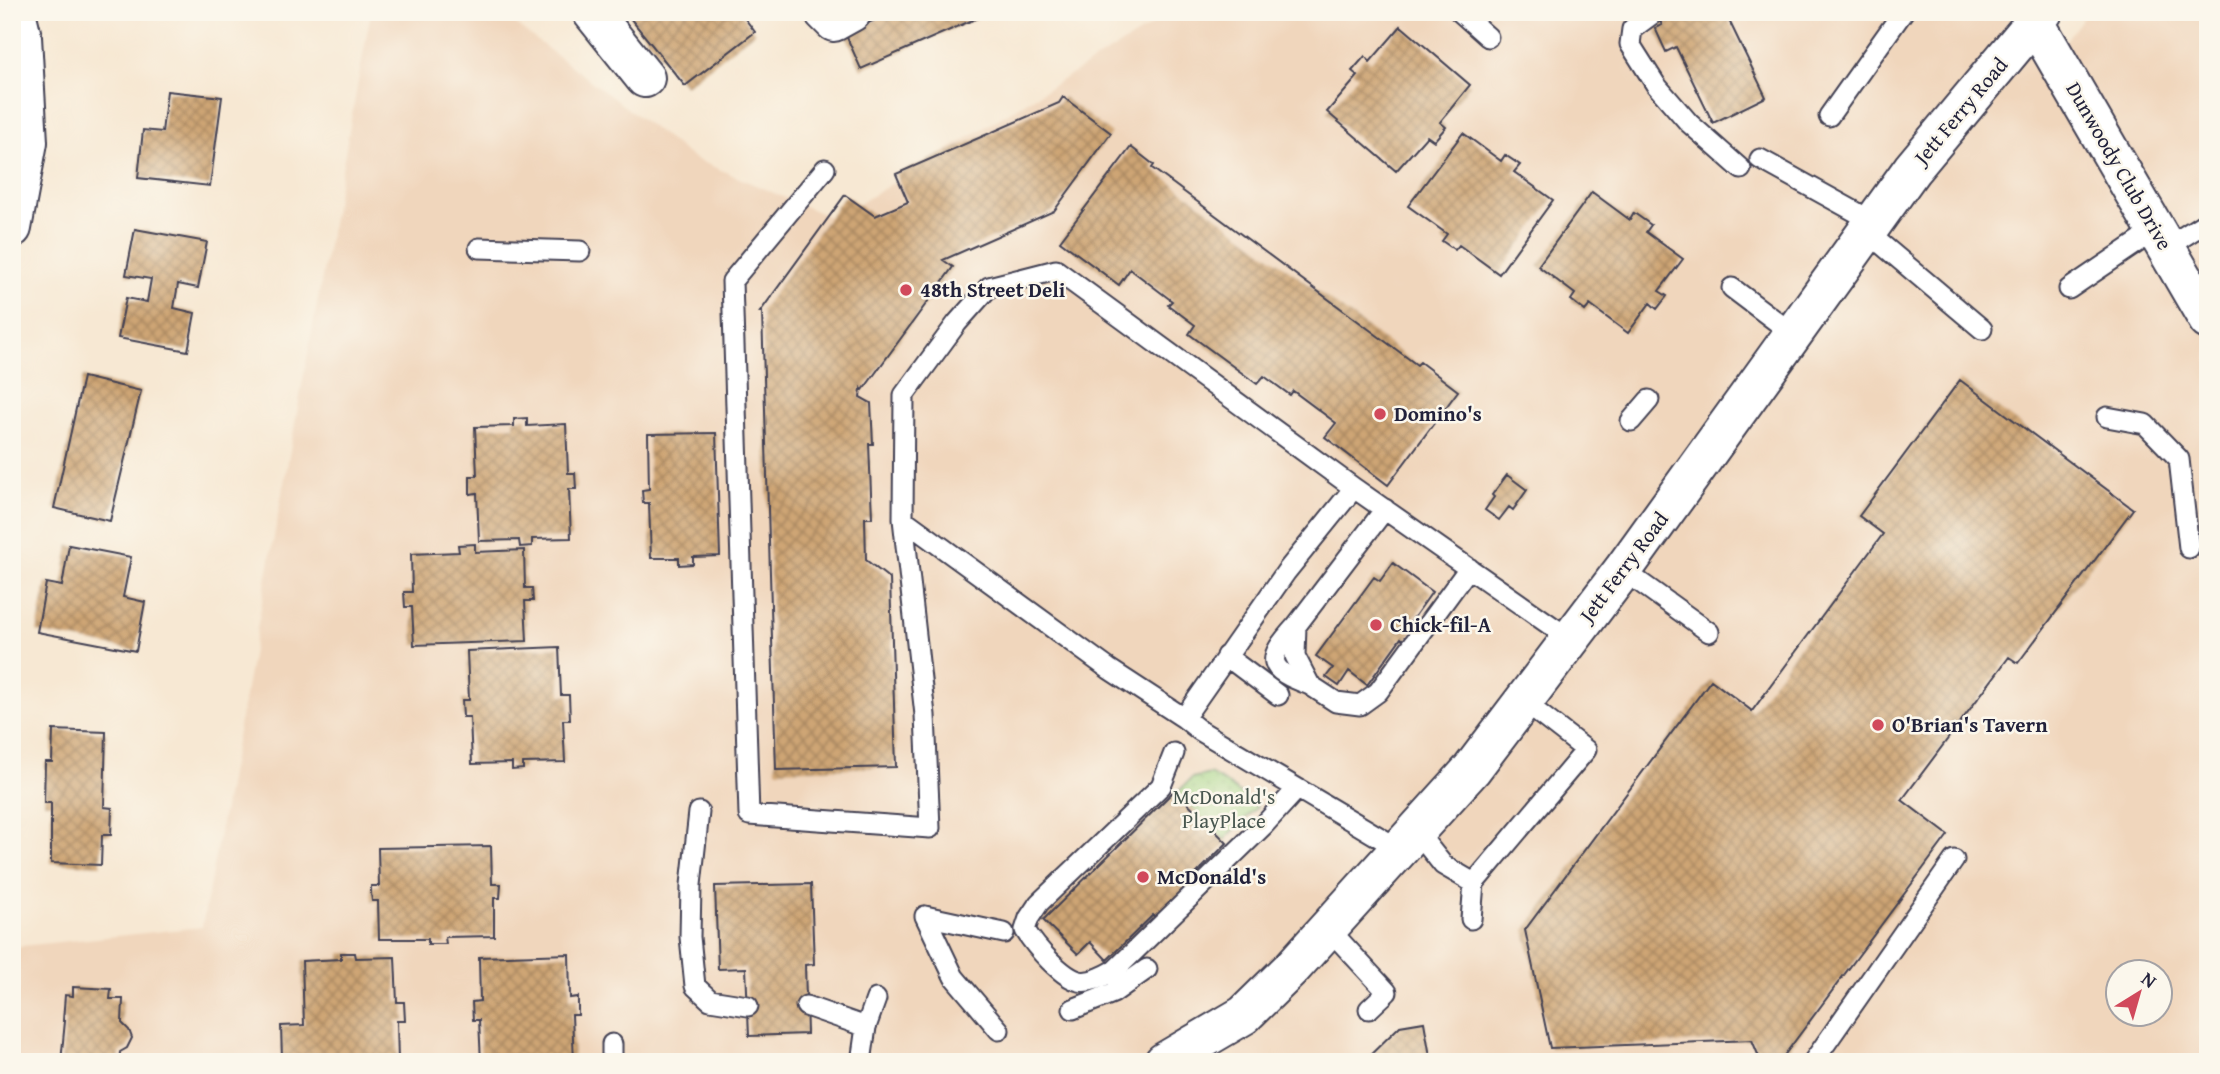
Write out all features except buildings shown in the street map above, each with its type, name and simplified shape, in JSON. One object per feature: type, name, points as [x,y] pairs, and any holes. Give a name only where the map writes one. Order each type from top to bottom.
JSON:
[{"type":"street","points":[[12,228],[28,142],[22,37],[16,12]]},
{"type":"street","points":[[592,12],[645,78]]},
{"type":"street","points":[[824,12],[834,22],[852,12]]},
{"type":"street","name":"Jett Ferry Road","points":[[1181,1057],[1244,1015],[1291,970],[1472,769],[1623,570],[1912,169],[2036,16]]},
{"type":"street","name":"Dunwoody Club Drive","points":[[2036,16],[2208,320]]},
{"type":"lane","points":[[1460,12],[1488,37]]},
{"type":"lane","points":[[1655,12],[1632,29],[1630,44],[1656,85],[1689,124],[1741,169]]},
{"type":"lane","points":[[1829,116],[1903,12]]},
{"type":"lane","points":[[1760,159],[1870,227],[1982,329]]},
{"type":"lane","points":[[825,169],[732,281],[749,815],[930,828],[925,715],[903,519],[904,395],[957,323],[989,287],[1056,270],[1354,488],[1570,639]]},
{"type":"lane","points":[[2069,289],[2162,239],[2208,221]]},
{"type":"lane","points":[[479,248],[580,251]]},
{"type":"lane","points":[[1732,288],[1793,334]]},
{"type":"lane","points":[[1631,421],[1649,400]]},
{"type":"lane","points":[[2107,417],[2146,425],[2179,459],[2189,548]]},
{"type":"lane","points":[[1184,718],[1286,572],[1354,488]]},
{"type":"lane","points":[[1385,509],[1296,626],[1295,656],[1310,685],[1336,702],[1360,705],[1378,692],[1469,568]]},
{"type":"lane","points":[[903,519],[1109,669],[1199,730],[1297,789],[1408,840],[1474,883]]},
{"type":"lane","points":[[1623,570],[1709,632]]},
{"type":"lane","points":[[1226,656],[1278,695]]},
{"type":"lane","points":[[1471,919],[1474,883],[1586,751],[1523,701]]},
{"type":"lane","points":[[1174,753],[1161,786],[1039,904],[1029,918],[1025,930],[1035,946],[1068,978],[1098,980],[1115,970],[1263,826],[1297,789]]},
{"type":"lane","points":[[699,812],[691,885],[690,937],[695,986],[710,1000],[748,1006]]},
{"type":"lane","points":[[1813,1062],[1954,860]]},
{"type":"lane","points":[[999,1030],[954,977],[925,916],[1004,933]]},
{"type":"lane","points":[[1328,928],[1387,992],[1369,1009]]},
{"type":"lane","points":[[1073,1009],[1113,993],[1147,969]]},
{"type":"lane","points":[[861,1062],[866,1027],[876,999]]},
{"type":"lane","points":[[806,1006],[866,1027]]},
{"type":"shaded area","points":[[371,12],[499,12],[693,158],[834,219],[1174,12],[2044,12],[2063,45],[2087,12],[2208,12],[2208,1062],[12,1062],[12,947],[202,927]]},
{"type":"green space","name":"McDonald's PlayPlace","points":[[1210,774],[1257,807],[1224,840],[1177,793],[1192,778]]},
{"type":"place","name":"48th Street Deli","points":[[906,290]]},
{"type":"place","name":"Domino's","points":[[1380,414]]},
{"type":"place","name":"Chick-fil-A","points":[[1376,625]]},
{"type":"place","name":"O'Brian's Tavern","points":[[1878,725]]},
{"type":"place","name":"McDonald's","points":[[1143,877]]}]
